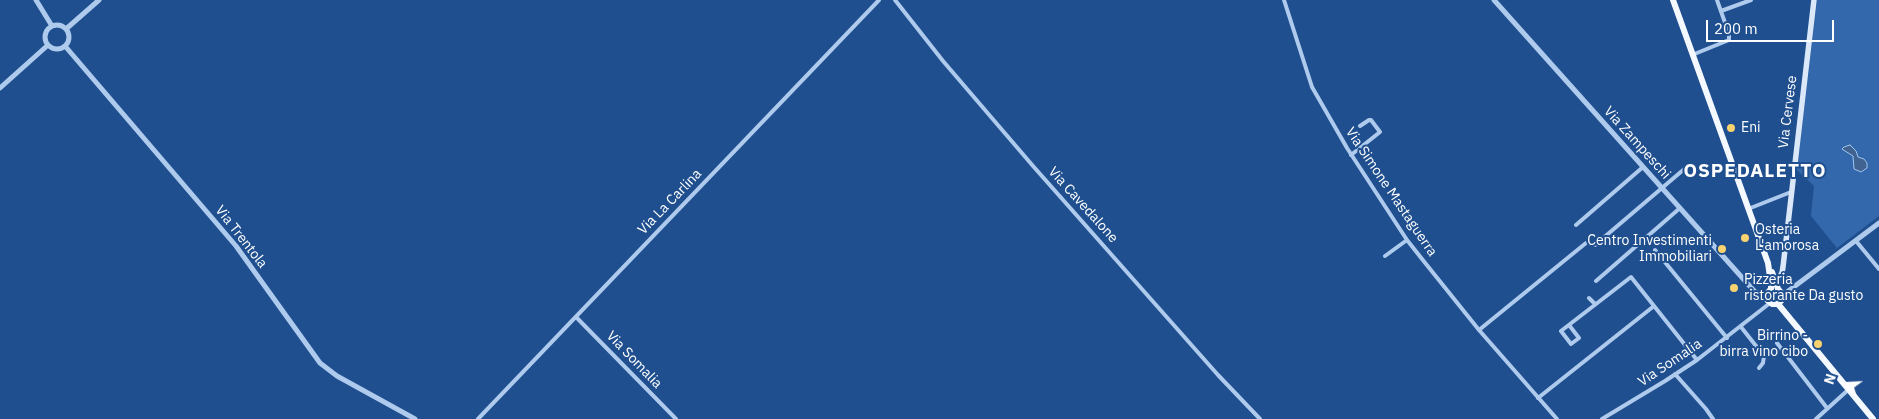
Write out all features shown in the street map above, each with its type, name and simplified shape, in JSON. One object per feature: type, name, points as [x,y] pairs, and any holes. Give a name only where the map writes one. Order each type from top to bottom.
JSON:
[{"type":"main road","points":[[1672,0],[1775,286],[1783,295],[1782,300],[1778,304]]},
{"type":"main road","name":"Via Cervese","points":[[1775,286],[1782,273],[1814,0]]},
{"type":"main road","points":[[1772,270],[1779,271],[1784,257]]},
{"type":"main road","points":[[1768,263],[1772,270],[1775,286]]},
{"type":"main road","points":[[1775,286],[1766,295],[1767,300],[1770,303],[1778,304],[1873,419]]},
{"type":"street","points":[[36,0],[52,26]]},
{"type":"street","points":[[66,30],[99,0]]},
{"type":"street","name":"Via La Carlina","points":[[478,419],[879,0]]},
{"type":"street","name":"Via Cavedalone","points":[[895,0],[943,61],[1033,166],[1218,375],[1260,419]]},
{"type":"street","name":"Via Simone Mastaguerra","points":[[1284,0],[1312,87],[1351,155],[1407,240],[1479,330],[1557,419]]},
{"type":"street","name":"Via Zampeschi","points":[[1494,0],[1755,292],[1766,295]]},
{"type":"street","points":[[1692,55],[1730,38],[1717,0]]},
{"type":"street","points":[[1721,11],[1751,0]]},
{"type":"street","points":[[48,45],[58,49],[65,46],[69,40],[66,30],[59,26],[52,26]]},
{"type":"street","points":[[48,45],[45,35],[52,26]]},
{"type":"street","points":[[0,88],[48,45]]},
{"type":"street","name":"Via Trentola","points":[[65,46],[236,246],[320,363],[337,376],[416,419]]},
{"type":"street","points":[[1351,155],[1380,132],[1369,120],[1360,126]]},
{"type":"street","points":[[1595,244],[1689,165]]},
{"type":"street","points":[[1576,225],[1643,167]]},
{"type":"street","points":[[1748,209],[1791,192]]},
{"type":"street","points":[[1596,281],[1680,208]]},
{"type":"street","points":[[1783,295],[1879,223]]},
{"type":"street","points":[[1385,256],[1407,240]]},
{"type":"street","points":[[1856,241],[1879,269]]},
{"type":"street","points":[[1479,330],[1586,243]]},
{"type":"street","points":[[1655,250],[1726,338]]},
{"type":"street","points":[[1570,324],[1579,338],[1572,344],[1561,331],[1595,304],[1631,277],[1697,360]]},
{"type":"street","points":[[1589,298],[1595,304]]},
{"type":"street","name":"Via Somalia","points":[[1602,419],[1697,360],[1770,303]]},
{"type":"street","points":[[1538,398],[1654,306]]},
{"type":"street","name":"Via Somalia","points":[[576,317],[676,419]]},
{"type":"street","points":[[1741,327],[1764,356],[1764,360],[1759,368]]},
{"type":"street","points":[[1777,343],[1828,408]]},
{"type":"street","points":[[1675,374],[1713,419]]},
{"type":"street","points":[[1816,419],[1848,390]]},
{"type":"shaded area","points":[[1817,0],[1879,0],[1879,216],[1837,248],[1811,216],[1814,186],[1797,170]]},
{"type":"shaded area","points":[[1850,145],[1856,151],[1858,157],[1864,159],[1867,163],[1867,168],[1861,172],[1854,169],[1853,156],[1842,149]]},
{"type":"place","name":"Eni","points":[[1731,128]]},
{"type":"place","name":"Osteria L'amorosa","points":[[1745,238]]},
{"type":"place","name":"Centro Investimenti Immobiliari","points":[[1722,249]]},
{"type":"place","name":"Pizzeria ristorante Da gusto","points":[[1734,288]]},
{"type":"place","name":"Birrino - birra vino cibo","points":[[1818,344]]},
{"type":"district","name":"OSPEDALETTO","points":[[1755,172]]}]
